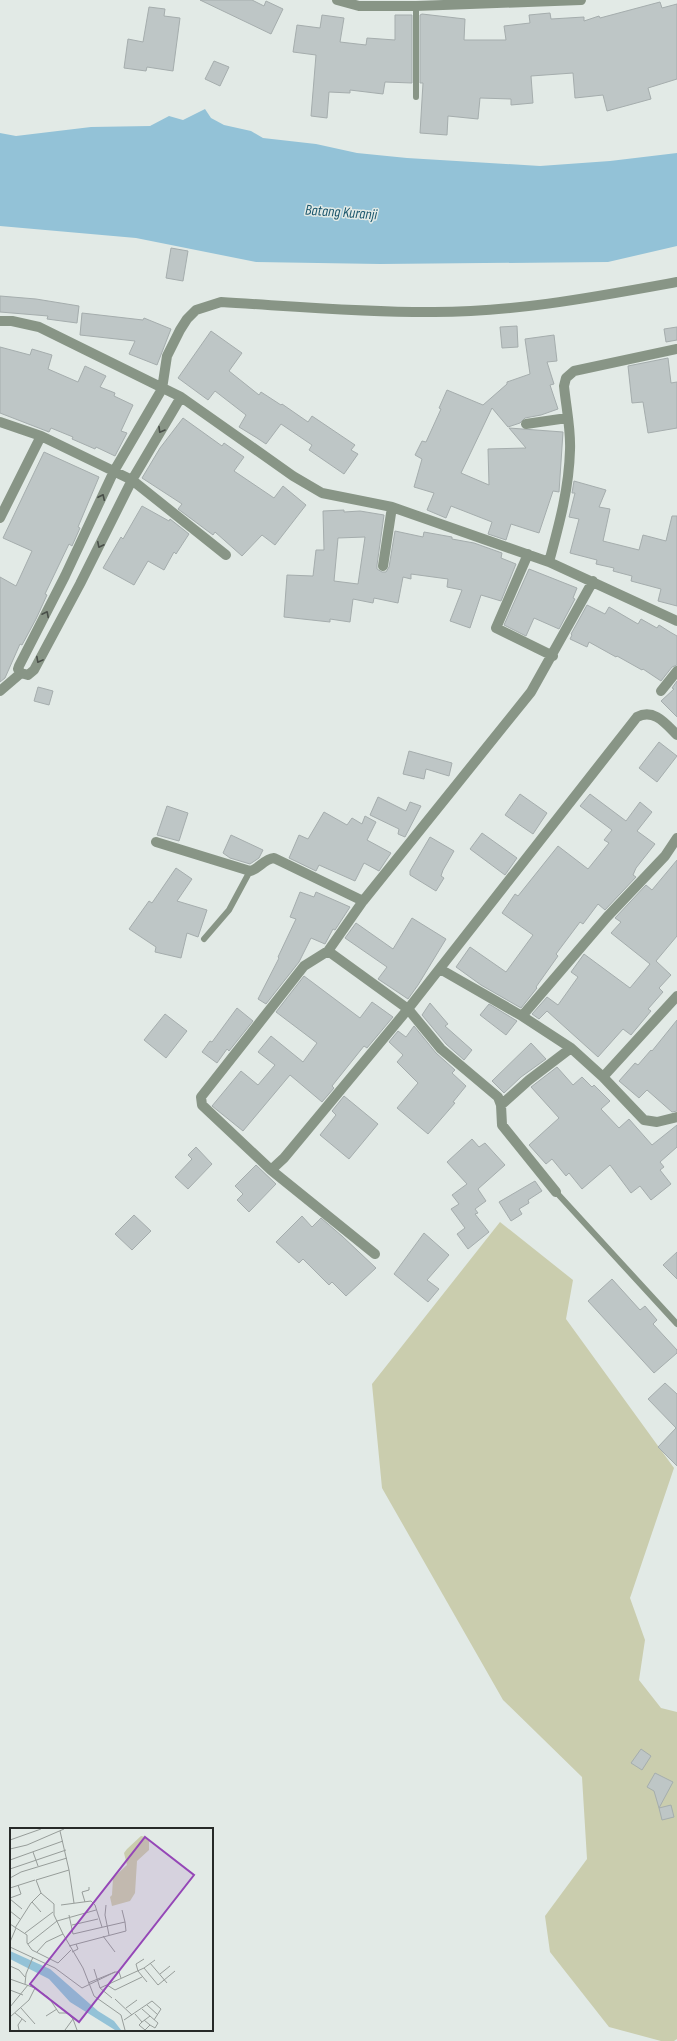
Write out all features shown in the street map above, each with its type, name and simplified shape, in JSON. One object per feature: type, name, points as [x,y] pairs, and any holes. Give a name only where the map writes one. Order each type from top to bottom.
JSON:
[{"type":"street","points":[[337,0],[359,6],[416,6],[580,0]]},
{"type":"street","points":[[181,397],[132,480],[80,584],[34,670],[28,675],[21,673],[18,669],[19,666],[65,576],[114,471],[162,389],[167,356],[187,319],[196,310],[221,302],[428,312],[466,311],[566,301],[677,282]]},
{"type":"street","points":[[0,321],[12,321],[39,327],[162,389],[181,397],[308,486],[335,496],[392,507],[528,554],[593,581],[677,621]]},
{"type":"street","points":[[549,562],[563,508],[569,477],[570,449],[564,386],[566,378],[574,371],[677,349]]},
{"type":"street","points":[[526,424],[567,418]]},
{"type":"street","points":[[0,422],[41,436],[132,480],[226,555]]},
{"type":"street","points":[[1,512],[41,436]]},
{"type":"street","points":[[383,566],[392,507]]},
{"type":"street","points":[[528,554],[496,628],[553,656]]},
{"type":"street","points":[[65,576],[80,584]]},
{"type":"street","points":[[375,1254],[271,1170],[202,1105],[201,1097],[304,966],[328,951],[363,901],[532,692],[593,581]]},
{"type":"street","points":[[660,691],[677,671]]},
{"type":"street","points":[[0,691],[21,673]]},
{"type":"street","points":[[271,1170],[284,1158],[408,1009],[637,717],[647,714],[656,716],[677,735]]},
{"type":"street","points":[[522,1016],[607,916],[665,856],[677,838]]},
{"type":"street","points":[[156,842],[250,871],[254,870],[268,859],[274,858],[363,901]]},
{"type":"street","points":[[328,951],[408,1009],[441,1049],[498,1097],[501,1105],[502,1126],[556,1192]]},
{"type":"street","points":[[440,969],[522,1016],[571,1048],[603,1077],[644,1120],[657,1122],[677,1118]]},
{"type":"street","points":[[603,1077],[677,996]]},
{"type":"street","points":[[501,1105],[529,1080],[571,1048]]},
{"type":"lane","points":[[416,6],[416,97]]},
{"type":"lane","points":[[204,939],[229,910],[250,871]]},
{"type":"lane","points":[[556,1192],[677,1324]]},
{"type":"green space","points":[[500,1222],[573,1280],[566,1319],[674,1468],[630,1598],[645,1640],[639,1680],[661,1708],[677,1712],[677,2039],[674,2041],[661,2041],[609,2027],[550,1952],[545,1916],[587,1859],[582,1777],[503,1700],[382,1488],[372,1384]]},
{"type":"water","name":"Batang Kuranji","points":[[205,109],[211,118],[224,125],[251,131],[263,138],[316,144],[357,153],[407,158],[540,166],[610,161],[677,153],[677,246],[608,262],[380,264],[256,262],[136,238],[0,226],[0,133],[16,136],[91,127],[150,126],[169,116],[183,120]]},
{"type":"building","points":[[200,0],[252,0],[264,6],[266,1],[283,9],[271,34]]},
{"type":"building","points":[[660,2],[662,8],[677,4],[677,79],[648,88],[651,99],[607,111],[603,95],[575,98],[573,73],[531,76],[533,103],[511,105],[511,99],[480,98],[478,119],[448,116],[447,135],[420,133],[423,83],[420,83],[420,15],[465,19],[464,40],[506,40],[504,26],[530,23],[529,15],[550,13],[551,19],[584,17],[584,21],[599,16],[600,18]]},
{"type":"building","points":[[149,7],[165,9],[164,16],[180,18],[173,71],[147,67],[146,71],[124,68],[128,39],[143,42]]},
{"type":"building","points":[[322,15],[344,18],[340,42],[366,45],[367,38],[395,40],[395,15],[412,15],[412,83],[385,82],[383,94],[350,90],[350,93],[329,92],[327,118],[311,116],[316,55],[293,52],[297,25],[320,28]]},
{"type":"building","points":[[214,61],[229,67],[220,86],[205,79]]},
{"type":"building","points":[[171,248],[188,251],[183,281],[166,278]]},
{"type":"building","points":[[0,296],[36,299],[79,306],[77,323],[47,319],[48,316],[0,312]]},
{"type":"building","points":[[82,313],[143,320],[144,318],[171,329],[157,365],[129,354],[135,341],[80,335]]},
{"type":"building","points":[[517,326],[518,347],[502,348],[500,327]]},
{"type":"building","points":[[677,327],[677,340],[666,342],[664,329]]},
{"type":"building","points":[[211,331],[242,353],[229,371],[259,395],[261,392],[308,422],[312,416],[355,445],[351,450],[358,454],[344,474],[309,450],[312,445],[281,424],[266,444],[239,427],[246,415],[215,391],[208,400],[178,378]]},
{"type":"building","points":[[554,335],[557,361],[547,362],[554,384],[550,385],[558,409],[541,415],[525,418],[520,423],[508,427],[492,408],[461,473],[489,485],[488,449],[526,448],[509,428],[563,432],[559,492],[553,491],[539,533],[511,524],[506,540],[488,534],[492,522],[451,506],[446,518],[427,510],[434,493],[414,487],[422,459],[415,455],[422,441],[426,442],[441,409],[439,408],[447,390],[483,405],[507,384],[507,382],[530,374],[525,339]]},
{"type":"building","points":[[0,347],[30,355],[32,349],[52,355],[48,369],[78,382],[85,366],[106,376],[100,387],[115,393],[114,396],[133,405],[121,431],[127,433],[115,456],[96,447],[95,449],[72,439],[73,437],[51,428],[49,432],[0,413]]},
{"type":"building","points":[[668,358],[671,383],[677,382],[677,428],[648,433],[643,402],[632,403],[628,366]]},
{"type":"building","points":[[183,418],[222,446],[224,443],[244,457],[234,471],[274,498],[283,486],[306,505],[275,545],[262,535],[242,556],[215,532],[213,535],[178,509],[182,504],[142,478],[160,448]]},
{"type":"building","points":[[44,452],[99,477],[78,527],[80,528],[72,546],[69,544],[45,594],[47,595],[36,619],[22,645],[20,644],[5,678],[0,682],[0,577],[16,586],[32,551],[3,538]]},
{"type":"building","points":[[574,481],[606,490],[599,507],[610,509],[603,541],[639,550],[643,535],[666,541],[672,516],[677,516],[677,606],[658,601],[661,589],[631,581],[632,576],[613,571],[614,568],[596,564],[597,560],[570,553],[579,519],[569,517],[575,493],[572,493]]},
{"type":"building","points":[[142,506],[169,521],[170,519],[189,534],[176,554],[174,552],[164,570],[148,561],[134,585],[103,568],[121,537],[123,539]]},
{"type":"building","points":[[323,511],[360,511],[384,515],[377,565],[377,569],[382,572],[386,572],[389,567],[395,531],[423,537],[424,532],[474,543],[502,553],[501,558],[516,564],[501,601],[481,595],[470,628],[450,621],[462,590],[447,587],[448,579],[411,574],[411,579],[403,577],[398,603],[374,598],[373,603],[353,599],[350,622],[330,619],[330,622],[284,617],[287,575],[313,576],[316,550],[324,550]],"holes":[[[365,537],[358,584],[334,581],[338,538]]]},
{"type":"building","points":[[529,569],[577,588],[573,598],[575,599],[559,629],[534,618],[526,636],[504,625]]},
{"type":"building","points":[[587,605],[605,614],[609,607],[638,624],[641,619],[657,628],[659,625],[677,636],[677,665],[672,667],[661,681],[643,669],[642,670],[617,656],[616,657],[589,642],[587,647],[570,639],[571,634]]},
{"type":"building","points":[[677,681],[677,717],[661,701],[674,689],[672,688]]},
{"type":"building","points":[[38,687],[53,691],[49,705],[34,701]]},
{"type":"building","points":[[659,742],[677,756],[657,782],[639,768]]},
{"type":"building","points":[[409,751],[452,763],[449,776],[426,769],[424,779],[403,774]]},
{"type":"building","points":[[520,794],[547,813],[533,834],[505,815]]},
{"type":"building","points":[[590,794],[626,821],[640,802],[652,812],[637,831],[655,844],[636,868],[633,875],[636,877],[605,910],[598,904],[583,924],[580,922],[556,954],[558,956],[536,987],[537,988],[521,1008],[481,985],[456,967],[470,947],[506,972],[533,935],[502,913],[515,894],[518,896],[558,846],[588,869],[609,843],[604,840],[612,830],[580,806]]},
{"type":"building","points":[[378,797],[406,811],[410,802],[421,806],[405,837],[398,834],[399,829],[370,815]]},
{"type":"building","points":[[167,806],[188,813],[179,841],[157,835]]},
{"type":"building","points":[[324,812],[347,825],[352,818],[362,824],[365,816],[376,822],[367,840],[391,853],[379,871],[364,863],[355,881],[319,865],[316,871],[289,858],[299,835],[308,839]]},
{"type":"building","points":[[482,833],[517,858],[505,875],[470,849]]},
{"type":"building","points":[[231,835],[263,850],[259,858],[250,864],[230,858],[223,853]]},
{"type":"building","points":[[430,837],[454,851],[443,870],[441,876],[444,878],[436,891],[410,875],[410,871]]},
{"type":"building","points":[[677,860],[677,936],[656,961],[671,975],[659,988],[663,992],[648,1009],[651,1011],[631,1035],[623,1029],[598,1057],[547,1011],[539,1019],[532,1014],[547,997],[558,1005],[578,977],[571,972],[584,954],[630,988],[650,964],[611,933],[621,922],[615,918],[646,885],[652,890]]},
{"type":"building","points":[[176,868],[192,879],[177,901],[207,910],[198,937],[187,933],[181,958],[155,952],[156,947],[129,929],[149,901],[152,903]]},
{"type":"building","points":[[300,892],[314,897],[316,892],[350,907],[335,930],[333,929],[325,944],[311,938],[299,962],[266,1004],[258,999],[279,958],[278,957],[296,919],[290,917]]},
{"type":"building","points":[[412,918],[446,939],[408,999],[378,979],[387,967],[345,938],[356,923],[393,949]]},
{"type":"building","points":[[304,976],[360,1018],[372,1002],[393,1017],[367,1048],[364,1046],[332,1086],[334,1088],[322,1102],[290,1075],[243,1131],[212,1106],[241,1071],[258,1085],[275,1065],[258,1052],[271,1036],[303,1062],[317,1043],[276,1012]]},
{"type":"building","points":[[430,1003],[448,1024],[445,1026],[472,1050],[464,1060],[446,1044],[422,1015]]},
{"type":"building","points":[[489,1004],[517,1021],[506,1035],[480,1015]]},
{"type":"building","points":[[237,1008],[253,1021],[229,1051],[227,1049],[217,1063],[202,1052],[210,1041],[212,1042]]},
{"type":"building","points":[[165,1014],[187,1031],[166,1058],[144,1040]]},
{"type":"building","points":[[677,1020],[677,1111],[672,1112],[647,1090],[639,1098],[619,1081],[635,1063],[638,1065],[651,1050],[652,1051]]},
{"type":"building","points":[[414,1026],[436,1053],[455,1070],[452,1073],[466,1086],[453,1102],[455,1103],[428,1134],[397,1108],[418,1083],[397,1062],[403,1055],[389,1042],[398,1031],[406,1037]]},
{"type":"building","points":[[531,1043],[546,1059],[521,1077],[504,1093],[492,1081]]},
{"type":"building","points":[[557,1067],[573,1085],[582,1077],[592,1087],[594,1085],[610,1101],[601,1109],[619,1128],[629,1119],[652,1145],[677,1125],[677,1147],[660,1162],[664,1167],[660,1170],[671,1184],[651,1200],[640,1186],[631,1193],[610,1165],[582,1189],[569,1173],[566,1176],[552,1159],[546,1164],[529,1145],[559,1118],[531,1087]]},
{"type":"building","points":[[344,1096],[378,1124],[349,1159],[320,1135],[336,1115],[332,1111]]},
{"type":"building","points":[[472,1139],[479,1147],[485,1143],[505,1165],[478,1189],[486,1201],[475,1209],[478,1213],[475,1214],[489,1232],[468,1249],[457,1234],[465,1228],[451,1209],[459,1204],[452,1195],[467,1184],[447,1162]]},
{"type":"building","points":[[196,1147],[212,1164],[188,1189],[175,1177],[192,1159],[188,1155]]},
{"type":"building","points":[[256,1165],[276,1184],[249,1212],[237,1200],[243,1194],[235,1186]]},
{"type":"building","points":[[535,1181],[542,1191],[528,1200],[529,1203],[519,1209],[522,1214],[511,1221],[499,1202]]},
{"type":"building","points":[[134,1215],[151,1231],[132,1250],[115,1234]]},
{"type":"building","points":[[302,1216],[312,1227],[321,1218],[376,1268],[346,1296],[332,1282],[329,1285],[303,1259],[299,1263],[276,1242]]},
{"type":"building","points":[[424,1233],[449,1255],[427,1280],[439,1289],[428,1302],[394,1274]]},
{"type":"building","points":[[677,1252],[677,1279],[663,1265]]},
{"type":"building","points":[[612,1279],[640,1310],[645,1306],[657,1320],[653,1324],[677,1350],[677,1353],[654,1373],[588,1301]]},
{"type":"building","points":[[665,1383],[677,1394],[677,1466],[658,1447],[676,1428],[648,1399]]},
{"type":"building","points":[[641,1749],[651,1756],[642,1770],[631,1763]]},
{"type":"building","points":[[655,1773],[673,1782],[659,1808],[654,1791],[647,1787]]},
{"type":"building","points":[[671,1805],[674,1817],[662,1820],[659,1808]]}]
